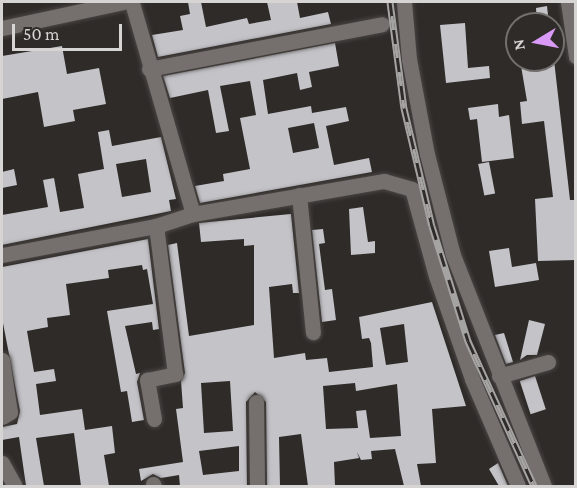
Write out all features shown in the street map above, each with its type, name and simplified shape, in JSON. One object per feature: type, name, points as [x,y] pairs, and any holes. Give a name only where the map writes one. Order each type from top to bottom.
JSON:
[{"type":"lane","points":[[2,28],[123,2]]},
{"type":"lane","points":[[132,2],[149,69],[193,214]]},
{"type":"lane","points":[[404,2],[409,59],[427,154],[453,255],[544,486]]},
{"type":"lane","points":[[568,2],[576,56]]},
{"type":"lane","points":[[149,69],[382,24]]},
{"type":"lane","points":[[2,255],[156,226],[193,214],[384,181],[412,189],[436,276],[472,379],[518,486]]},
{"type":"lane","points":[[299,195],[313,332]]},
{"type":"lane","points":[[154,420],[147,380],[175,374],[156,226]]},
{"type":"lane","points":[[2,360],[10,412],[2,417]]},
{"type":"lane","points":[[499,376],[548,362]]},
{"type":"lane","points":[[256,402],[257,486]]},
{"type":"lane","points":[[2,463],[15,486]]},
{"type":"building","points":[[188,2],[201,2],[206,27],[247,18],[249,24],[271,20],[267,2],[297,2],[300,18],[328,12],[331,24],[158,57],[152,35],[183,30],[180,16],[190,14]]},
{"type":"building","points":[[547,6],[548,12],[536,12],[536,8]]},
{"type":"building","points":[[465,23],[468,68],[489,66],[490,78],[446,83],[440,25]]},
{"type":"building","points":[[335,43],[339,66],[309,72],[312,87],[300,90],[297,73],[263,80],[268,114],[311,106],[312,113],[346,107],[349,121],[326,126],[334,165],[369,158],[372,172],[200,203],[195,186],[224,181],[223,174],[250,169],[240,118],[256,115],[250,81],[220,86],[229,131],[216,133],[208,90],[170,98],[163,76]],"holes":[[[314,123],[319,148],[293,153],[288,128]]]},
{"type":"building","points":[[62,46],[67,74],[99,68],[106,104],[73,110],[75,121],[44,127],[38,92],[2,99],[2,56]]},
{"type":"building","points":[[522,72],[555,72],[570,200],[576,200],[576,260],[538,261],[535,199],[553,197],[544,121],[522,124],[520,102],[527,101]]},
{"type":"building","points":[[498,104],[499,117],[509,115],[514,158],[482,162],[477,119],[470,120],[468,108]]},
{"type":"building","points":[[109,130],[112,146],[161,137],[176,199],[169,200],[171,211],[2,245],[2,215],[48,207],[43,180],[54,178],[60,212],[84,208],[78,174],[104,169],[98,132]],"holes":[[[146,159],[151,192],[122,197],[116,164]]]},
{"type":"building","points":[[489,162],[495,193],[484,196],[478,164]]},
{"type":"building","points":[[14,169],[17,185],[2,188],[2,172]]},
{"type":"building","points":[[363,207],[368,242],[375,241],[375,253],[351,255],[349,209]]},
{"type":"building","points":[[291,214],[299,293],[293,293],[292,284],[269,287],[274,358],[305,353],[306,360],[327,358],[329,372],[373,367],[371,343],[369,338],[362,339],[359,317],[432,302],[466,406],[432,409],[436,463],[417,464],[421,486],[404,486],[395,449],[371,451],[372,459],[361,460],[357,452],[359,458],[334,462],[335,486],[308,486],[301,434],[279,437],[280,486],[267,486],[266,402],[255,392],[246,402],[247,486],[180,486],[179,475],[161,478],[153,474],[141,481],[139,469],[183,462],[176,409],[183,408],[181,381],[185,373],[168,245],[177,243],[189,336],[254,325],[254,245],[244,246],[244,239],[201,242],[199,223]],"holes":[[[404,324],[408,362],[386,365],[380,328]],[[230,381],[233,431],[204,433],[201,383]],[[355,383],[356,391],[397,384],[401,436],[370,438],[366,410],[356,411],[358,428],[326,429],[323,386]],[[239,446],[239,471],[203,475],[199,451]]]},
{"type":"building","points":[[323,229],[325,243],[319,244],[325,290],[332,289],[336,320],[322,322],[312,230]]},
{"type":"building","points":[[148,239],[159,329],[153,330],[152,322],[125,326],[136,374],[140,373],[137,382],[144,420],[132,422],[127,391],[121,392],[107,311],[153,304],[147,269],[143,270],[142,265],[108,270],[109,278],[66,284],[70,315],[47,318],[48,327],[27,331],[34,372],[54,369],[56,381],[36,384],[40,415],[82,409],[85,430],[112,426],[115,453],[104,455],[109,486],[81,486],[74,433],[36,438],[44,486],[26,486],[19,437],[2,440],[2,427],[17,424],[20,411],[2,318],[2,267]]},
{"type":"building","points":[[509,248],[512,267],[536,263],[539,280],[495,287],[489,251]]},
{"type":"building","points":[[529,320],[545,324],[537,355],[527,355],[520,360]]},
{"type":"building","points":[[504,333],[513,362],[506,364],[495,335]]},
{"type":"building","points":[[535,376],[546,409],[531,414],[520,381]]},
{"type":"building","points":[[498,463],[508,486],[499,486],[489,469]]},
{"type":"railway","points":[[390,2],[404,108],[432,226],[468,341],[534,486]]}]
